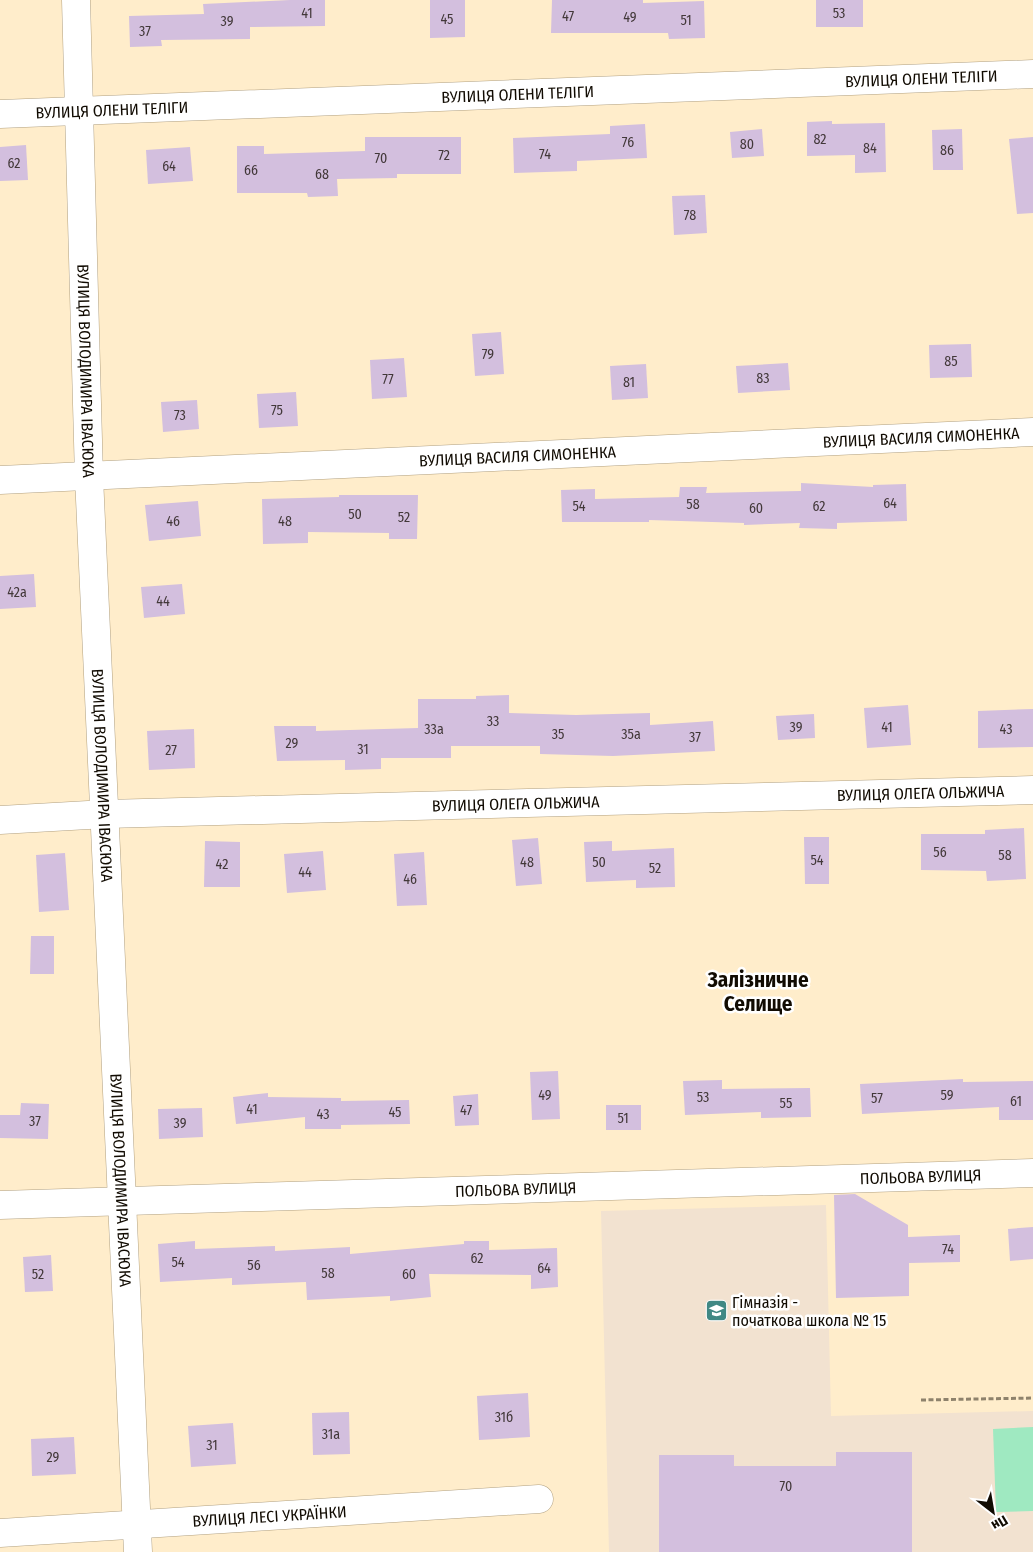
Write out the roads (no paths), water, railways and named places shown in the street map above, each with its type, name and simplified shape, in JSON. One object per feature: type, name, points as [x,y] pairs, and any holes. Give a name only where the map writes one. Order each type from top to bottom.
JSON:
[{"type":"street","name":"ВУЛИЦЯ ВОЛОДИМИРА ІВАСЮКА","points":[[76,0],[89,477],[106,814],[121,1200],[138,1552]]},
{"type":"street","name":"ВУЛИЦЯ ОЛЕНИ ТЕЛІГИ","points":[[0,114],[1033,74]]},
{"type":"street","name":"ВУЛИЦЯ ВАСИЛЯ СИМОНЕНКА","points":[[0,480],[1033,432]]},
{"type":"street","name":"ВУЛИЦЯ ОЛЕГА ОЛЬЖИЧА","points":[[0,820],[106,814],[1033,790]]},
{"type":"street","name":"ПОЛЬОВА ВУЛИЦЯ","points":[[0,1204],[1033,1172]]},
{"type":"street","name":"ВУЛИЦЯ ЛЕСІ УКРАЇНКИ","points":[[0,1533],[538,1499]]},
{"type":"place","name":"Гімназія - початкова школа № 15","points":[[716,1311]]},
{"type":"district","name":"Залізничне Селище","points":[[758,992]]}]
